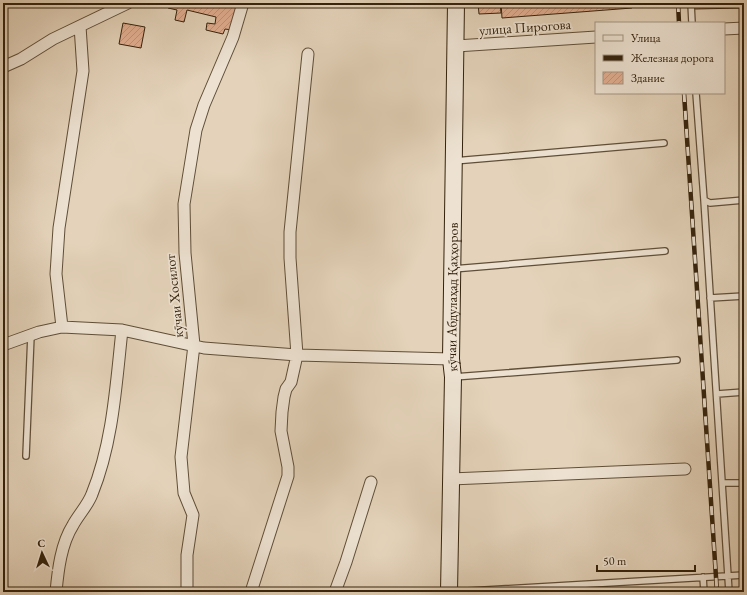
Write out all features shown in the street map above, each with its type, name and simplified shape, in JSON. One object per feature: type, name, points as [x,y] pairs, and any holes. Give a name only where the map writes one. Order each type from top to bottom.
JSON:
[{"type":"main road","name":"кӯчаи Абдулаҳад Қаҳҳоров","points":[[450,592],[453,377],[451,359],[456,3]]},
{"type":"street","points":[[3,67],[21,59],[53,39],[128,3]]},
{"type":"street","name":"кӯчаи Хосилот","points":[[187,592],[187,555],[193,515],[184,492],[181,457],[194,344],[183,228],[184,204],[190,155],[204,105],[225,57],[243,3]]},
{"type":"street","points":[[62,327],[56,274],[59,228],[74,138],[83,71],[80,26]]},
{"type":"street","points":[[725,29],[744,28]]},
{"type":"street","name":"улица Пирогова","points":[[456,46],[595,37]]},
{"type":"street","points":[[251,592],[288,476],[288,467],[281,431],[282,412],[286,389],[291,382],[297,355],[290,258],[290,232],[308,54]]},
{"type":"street","points":[[3,345],[30,335],[62,327],[122,330],[194,344],[204,348],[297,355],[451,359]]},
{"type":"street","points":[[56,592],[64,546],[72,526],[92,495],[106,450],[115,401],[122,330]]},
{"type":"street","points":[[451,479],[685,469]]},
{"type":"street","points":[[335,592],[371,482]]},
{"type":"lane","points":[[691,3],[692,22]]},
{"type":"lane","points":[[696,94],[729,592]]},
{"type":"lane","points":[[454,161],[664,143]]},
{"type":"lane","points":[[704,200],[710,203],[744,200]]},
{"type":"lane","points":[[452,269],[665,251]]},
{"type":"lane","points":[[710,298],[744,296]]},
{"type":"lane","points":[[26,456],[30,335]]},
{"type":"lane","points":[[453,377],[677,360]]},
{"type":"lane","points":[[717,394],[744,392]]},
{"type":"lane","points":[[722,484],[744,482]]},
{"type":"lane","points":[[450,592],[744,575]]},
{"type":"lane","points":[[703,577],[704,592]]},
{"type":"building","points":[[169,3],[238,3],[232,30],[225,29],[223,34],[206,30],[207,23],[215,24],[216,17],[187,10],[184,22],[175,20],[177,10],[168,8]]},
{"type":"building","points":[[478,3],[500,3],[501,13],[479,14]]},
{"type":"building","points":[[501,3],[632,3],[632,8],[502,18]]},
{"type":"building","points":[[694,3],[744,3],[744,8],[694,9]]},
{"type":"building","points":[[123,23],[145,27],[141,48],[119,44]]},
{"type":"railway","points":[[678,3],[679,22]]},
{"type":"railway","points":[[684,94],[717,592]]}]
